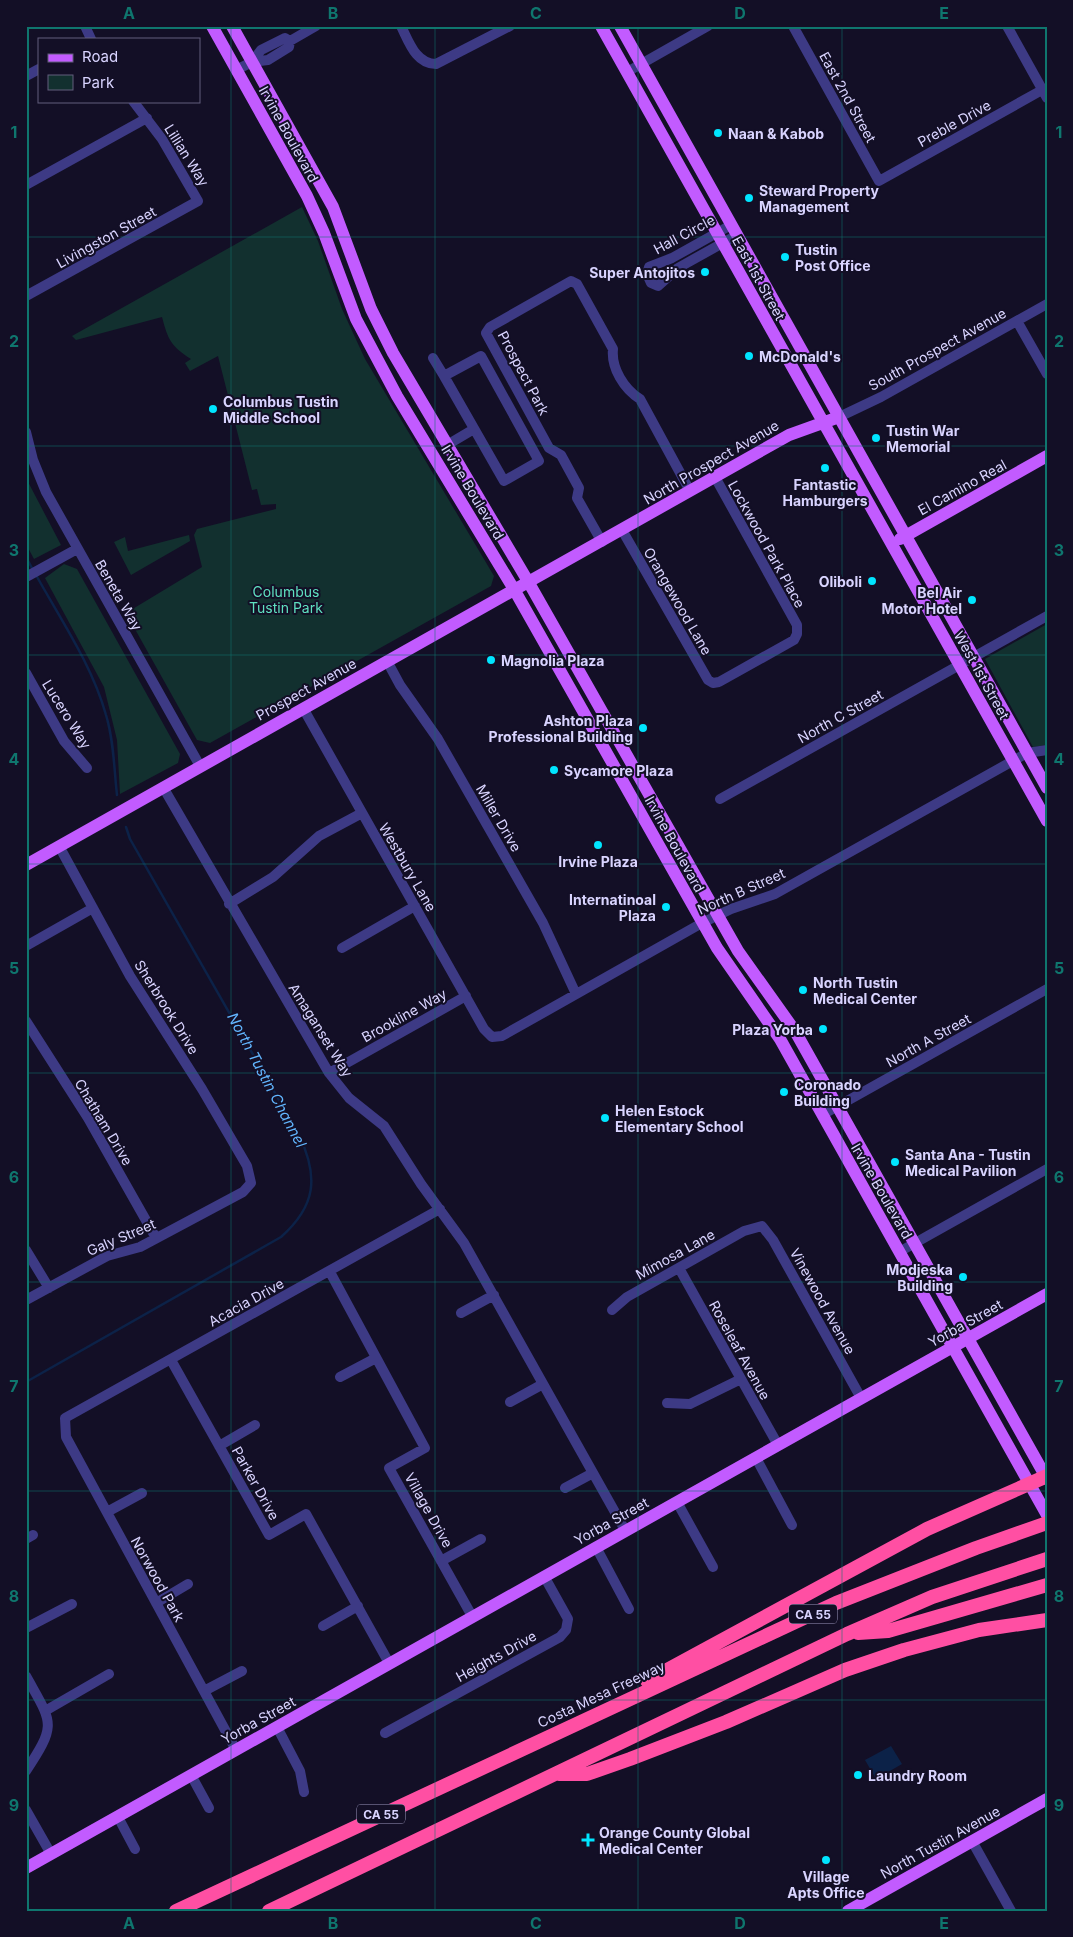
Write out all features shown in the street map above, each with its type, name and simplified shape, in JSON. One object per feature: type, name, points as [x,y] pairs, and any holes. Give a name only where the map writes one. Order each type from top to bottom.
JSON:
[{"type":"highway","points":[[584,1719],[656,1676],[920,1532],[1046,1477]]},
{"type":"highway","name":"Costa Mesa Freeway","points":[[176,1911],[836,1603],[976,1548],[1047,1523]]},
{"type":"highway","name":"CA 55","points":[[269,1911],[847,1634],[932,1597],[1047,1559]]},
{"type":"highway","points":[[847,1634],[888,1631],[1047,1585]]},
{"type":"highway","points":[[553,1774],[587,1774],[621,1762],[726,1722],[845,1670],[904,1650],[979,1630],[1047,1620]]},
{"type":"main road","name":"Irvine Boulevard","points":[[212,26],[292,170],[324,232],[356,320],[373,351],[515,591],[702,923],[728,966],[780,1039],[1047,1515]]},
{"type":"main road","name":"Irvine Boulevard","points":[[232,26],[341,225],[377,322],[400,365],[530,583],[717,916],[749,968],[795,1031],[1046,1477]]},
{"type":"main road","name":"East 1st Street","points":[[601,26],[891,544]]},
{"type":"main road","name":"East 1st Street","points":[[620,26],[905,536]]},
{"type":"main road","points":[[258,108],[280,132],[290,131]]},
{"type":"main road","points":[[292,170],[298,167],[304,170],[308,177],[317,179]]},
{"type":"main road","points":[[373,351],[380,355],[388,365],[395,367],[400,365]]},
{"type":"main road","name":"North Prospect Avenue","points":[[602,542],[789,435],[839,417]]},
{"type":"main road","points":[[421,434],[430,438],[437,447],[442,448],[447,445]]},
{"type":"main road","name":"El Camino Real","points":[[891,544],[1047,456]]},
{"type":"main road","name":"West 1st Street","points":[[905,536],[1047,788]]},
{"type":"main road","name":"Prospect Avenue","points":[[26,865],[602,542]]},
{"type":"main road","name":"West 1st Street","points":[[891,544],[1047,821]]},
{"type":"main road","points":[[630,794],[644,786]]},
{"type":"main road","name":"Yorba Street","points":[[26,1868],[1047,1294]]},
{"type":"main road","name":"North Tustin Avenue","points":[[848,1911],[1047,1799]]},
{"type":"street","points":[[85,26],[91,38]]},
{"type":"street","points":[[236,70],[252,62],[261,50],[285,38],[290,41],[316,26]]},
{"type":"street","points":[[401,26],[418,56],[426,63],[436,64],[510,26]]},
{"type":"street","points":[[627,72],[708,26]]},
{"type":"street","name":"East 2nd Street","points":[[793,26],[879,181]]},
{"type":"street","points":[[1007,26],[1045,94]]},
{"type":"street","points":[[26,76],[38,70]]},
{"type":"street","name":"Preble Drive","points":[[879,181],[1045,94]]},
{"type":"street","name":"Lillian Way","points":[[134,102],[162,139],[198,201]]},
{"type":"street","points":[[26,185],[147,118]]},
{"type":"street","name":"Livingston Street","points":[[26,296],[198,201]]},
{"type":"street","name":"Hall Circle","points":[[719,238],[678,268],[662,284],[654,285],[649,278],[649,268],[734,230]]},
{"type":"street","name":"Prospect Park","points":[[602,542],[577,498],[579,488],[561,455],[549,448],[486,333],[490,327],[558,287],[571,281],[577,284],[613,349],[612,360],[629,392],[640,399],[690,492]]},
{"type":"street","name":"South Prospect Avenue","points":[[839,417],[881,397],[1047,304]]},
{"type":"street","points":[[1017,321],[1047,374]]},
{"type":"street","points":[[434,358],[444,376],[474,429],[504,481],[539,461],[481,356],[444,376]]},
{"type":"street","points":[[447,445],[474,429]]},
{"type":"street","name":"Beneta Way","points":[[26,432],[33,460],[46,492],[200,766]]},
{"type":"street","name":"Lockwood Park Place","points":[[713,683],[794,640],[798,634],[797,625],[715,477]]},
{"type":"street","name":"Orangewood Lane","points":[[622,530],[708,680],[713,683]]},
{"type":"street","points":[[26,577],[77,549]]},
{"type":"street","name":"North C Street","points":[[720,799],[1047,616]]},
{"type":"street","name":"Miller Drive","points":[[387,661],[400,685],[438,739],[543,923],[576,994]]},
{"type":"street","name":"Lucero Way","points":[[26,673],[64,741],[87,768]]},
{"type":"street","name":"Westbury Lane","points":[[303,708],[484,1029],[492,1037]]},
{"type":"street","points":[[1027,753],[1047,750]]},
{"type":"street","name":"North B Street","points":[[492,1037],[502,1036],[702,923],[775,894],[1027,753]]},
{"type":"street","name":"Amaganset Way","points":[[163,788],[329,1073],[349,1098],[384,1126],[464,1243],[625,1530]]},
{"type":"street","points":[[229,904],[273,877],[319,836],[362,813]]},
{"type":"street","name":"Sherbrook Drive","points":[[59,846],[130,976],[202,1089],[242,1157],[251,1183]]},
{"type":"street","points":[[342,948],[415,906]]},
{"type":"street","points":[[26,946],[93,908]]},
{"type":"street","name":"North A Street","points":[[822,1115],[1047,989]]},
{"type":"street","name":"Brookline Way","points":[[329,1073],[466,996]]},
{"type":"street","name":"Chatham Drive","points":[[26,1021],[88,1118],[156,1238]]},
{"type":"street","points":[[899,1252],[1047,1169]]},
{"type":"street","name":"Galy Street","points":[[26,1300],[107,1256],[140,1247],[242,1192],[251,1183]]},
{"type":"street","name":"Acacia Drive","points":[[66,1418],[440,1209]]},
{"type":"street","name":"Vinewood Avenue","points":[[754,1227],[762,1226],[766,1230],[861,1398]]},
{"type":"street","name":"Mimosa Lane","points":[[612,1310],[627,1297],[754,1227]]},
{"type":"street","points":[[26,1250],[49,1288]]},
{"type":"street","name":"Roseleaf Avenue","points":[[679,1268],[778,1445]]},
{"type":"street","name":"Village Drive","points":[[330,1272],[425,1448],[389,1468],[472,1616]]},
{"type":"street","points":[[462,1313],[494,1296]]},
{"type":"street","points":[[340,1377],[376,1358]]},
{"type":"street","name":"Parker Drive","points":[[171,1360],[269,1535],[306,1514],[389,1663]]},
{"type":"street","points":[[667,1403],[690,1404],[741,1379]]},
{"type":"street","points":[[510,1402],[543,1384]]},
{"type":"street","name":"Norwood Park","points":[[66,1418],[66,1437],[236,1750]]},
{"type":"street","name":"Parker Drive","points":[[219,1446],[255,1425]]},
{"type":"street","points":[[756,1458],[792,1525]]},
{"type":"street","points":[[565,1488],[593,1473]]},
{"type":"street","points":[[106,1512],[142,1493]]},
{"type":"street","points":[[677,1502],[713,1567]]},
{"type":"street","name":"Village Drive","points":[[441,1561],[481,1539]]},
{"type":"street","points":[[596,1547],[630,1609]]},
{"type":"street","name":"Heights Drive","points":[[385,1733],[560,1637],[566,1630],[568,1619],[544,1576]]},
{"type":"street","points":[[156,1603],[188,1584]]},
{"type":"street","points":[[26,1628],[72,1604]]},
{"type":"street","points":[[324,1626],[358,1606]]},
{"type":"street","points":[[204,1691],[242,1671]]},
{"type":"street","points":[[45,1711],[109,1674]]},
{"type":"street","points":[[26,1676],[45,1711],[49,1726],[46,1738],[26,1771]]},
{"type":"street","points":[[277,1727],[300,1771],[304,1792]]},
{"type":"street","points":[[191,1775],[209,1808]]},
{"type":"street","points":[[26,1810],[51,1854]]},
{"type":"street","points":[[118,1817],[135,1849]]},
{"type":"street","points":[[972,1841],[1011,1911]]},
{"type":"green space","name":"Columbus Tustin Park","points":[[302,207],[318,241],[342,309],[365,359],[494,576],[491,586],[210,743],[197,740],[126,613],[202,567],[194,535],[197,529],[276,509],[276,504],[261,505],[257,489],[252,490],[218,356],[190,371],[185,363],[191,359],[171,342],[162,317],[76,340],[72,336]]},
{"type":"green space","points":[[26,478],[61,545],[34,559],[26,544]]},
{"type":"green space","points":[[189,535],[190,541],[131,575],[114,542],[125,537],[128,551]]},
{"type":"green space","points":[[64,564],[77,569],[180,754],[178,763],[120,794],[117,740],[104,687],[45,578]]},
{"type":"green space","points":[[1047,624],[1047,745],[1033,747],[985,659]]},
{"type":"water","points":[[891,1746],[902,1764],[876,1779],[865,1760]]},
{"type":"waterway","name":"North Tustin Channel","points":[[26,557],[33,570]]},
{"type":"waterway","name":"North Tustin Channel","points":[[36,575],[75,643],[100,696],[111,735],[117,795]]},
{"type":"waterway","name":"North Tustin Channel","points":[[26,1382],[281,1237],[301,1214],[311,1190],[310,1164],[299,1135],[130,839],[126,827]]},
{"type":"place","name":"Naan & Kabob","points":[[718,133]]},
{"type":"place","name":"Steward Property Management","points":[[749,198]]},
{"type":"place","name":"Tustin Post Office","points":[[785,257]]},
{"type":"place","name":"Super Antojitos","points":[[705,272]]},
{"type":"place","name":"McDonald's","points":[[749,356]]},
{"type":"place","name":"Columbus Tustin Middle School","points":[[213,409]]},
{"type":"place","name":"Tustin War Memorial","points":[[876,438]]},
{"type":"place","name":"Fantastic Hamburgers","points":[[825,468]]},
{"type":"place","name":"Oliboli","points":[[872,581]]},
{"type":"place","name":"Bel Air Motor Hotel","points":[[972,600]]},
{"type":"place","name":"Magnolia Plaza","points":[[491,660]]},
{"type":"place","name":"Ashton Plaza Professional Building","points":[[643,728]]},
{"type":"place","name":"Sycamore Plaza","points":[[554,770]]},
{"type":"place","name":"Irvine Plaza","points":[[598,845]]},
{"type":"place","name":"Internatinoal Plaza","points":[[666,907]]},
{"type":"place","name":"North Tustin Medical Center","points":[[803,990]]},
{"type":"place","name":"Plaza Yorba","points":[[823,1029]]},
{"type":"place","name":"Coronado Building","points":[[784,1092]]},
{"type":"place","name":"Helen Estock Elementary School","points":[[605,1118]]},
{"type":"place","name":"Santa Ana - Tustin Medical Pavilion","points":[[895,1162]]},
{"type":"place","name":"Modjeska Building","points":[[963,1277]]},
{"type":"place","name":"Laundry Room","points":[[858,1775]]},
{"type":"place","name":"Orange County Global Medical Center","points":[[588,1840]]},
{"type":"place","name":"Village Apts Office","points":[[826,1860]]}]
